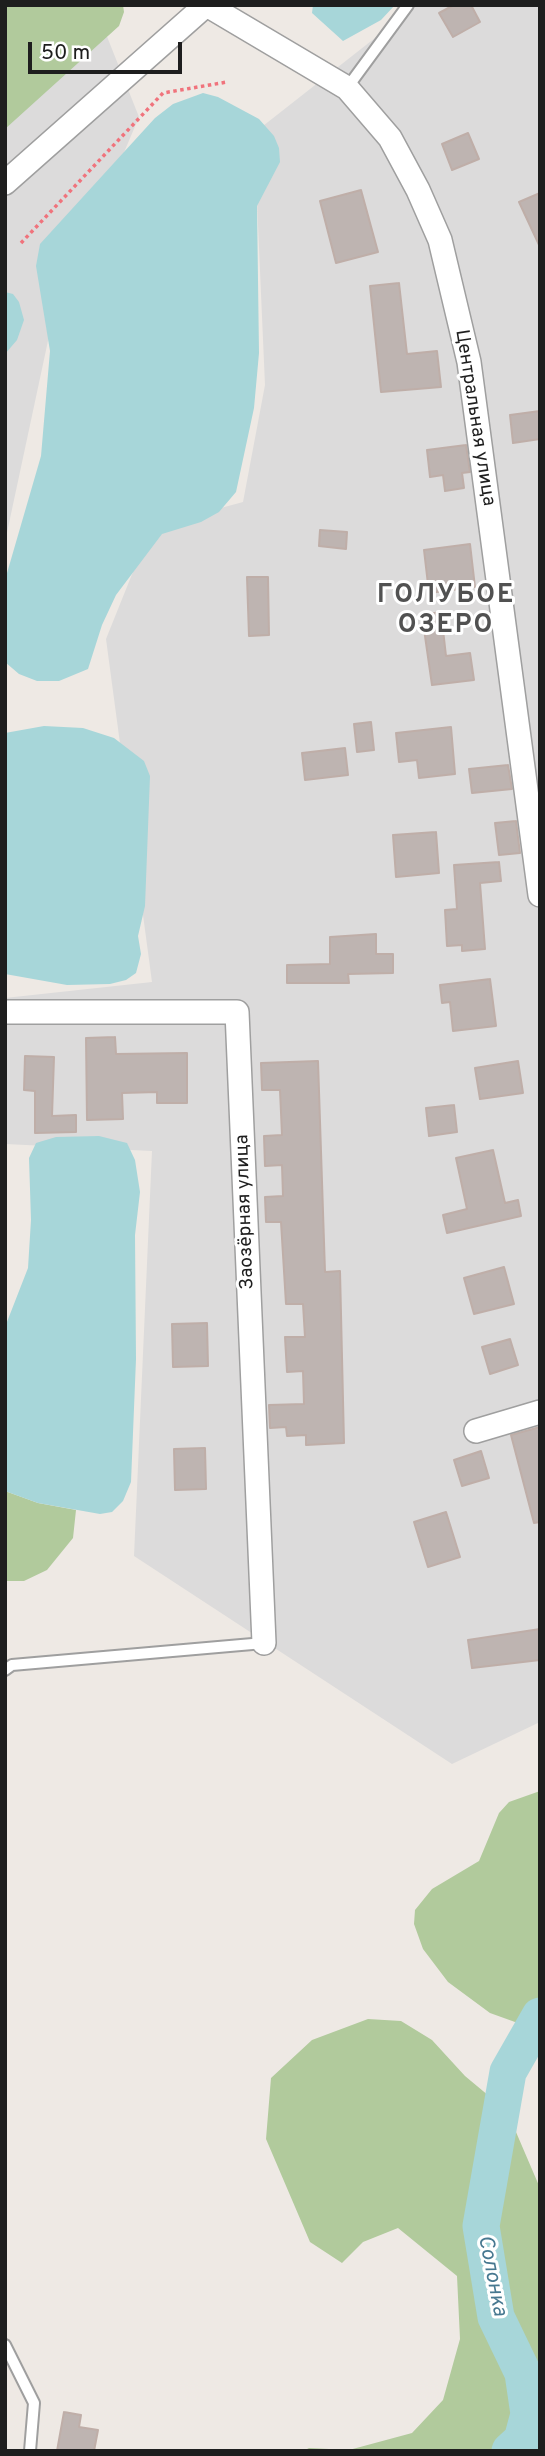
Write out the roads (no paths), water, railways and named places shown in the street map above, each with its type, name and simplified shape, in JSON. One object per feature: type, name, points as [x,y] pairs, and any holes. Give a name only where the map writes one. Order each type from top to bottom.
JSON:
[{"type":"street","name":"Центральная улица","points":[[206,5],[347,89],[390,138],[418,190],[440,240],[466,348],[540,895]]},
{"type":"street","points":[[5,183],[206,5]]},
{"type":"street","name":"Заозёрная улица","points":[[5,1012],[237,1012],[264,1643]]},
{"type":"street","points":[[477,1430],[540,1412]]},
{"type":"lane","points":[[347,89],[408,5]]},
{"type":"lane","points":[[5,1670],[12,1665],[264,1643]]},
{"type":"lane","points":[[5,2345],[34,2403],[30,2451]]},
{"type":"water","points":[[313,5],[395,5],[381,20],[343,41],[312,13]]},
{"type":"water","points":[[203,93],[218,97],[259,119],[274,136],[279,148],[280,162],[257,206],[259,353],[254,408],[236,492],[219,512],[201,522],[162,534],[116,595],[102,625],[88,669],[59,681],[37,681],[19,674],[5,662],[5,580],[41,456],[50,351],[36,266],[40,244],[155,118],[173,104]]},
{"type":"water","points":[[5,292],[13,294],[19,302],[24,320],[17,340],[5,354]]},
{"type":"water","points":[[44,726],[83,728],[114,738],[144,761],[150,776],[145,906],[138,936],[141,954],[136,973],[126,980],[110,984],[67,985],[5,974],[5,733]]},
{"type":"water","points":[[99,1136],[127,1143],[135,1160],[140,1192],[135,1235],[136,1359],[131,1482],[123,1501],[112,1512],[100,1514],[38,1503],[5,1491],[5,1327],[28,1268],[31,1220],[29,1158],[36,1143],[56,1137]]},
{"type":"waterway","name":"Солонка","points":[[510,2451],[522,2440],[529,2414],[523,2373],[496,2317],[481,2226],[508,2072],[540,2016]]},
{"type":"district","name":"ГОЛУБОЕ ОЗЕРО","points":[[446,612]]}]
